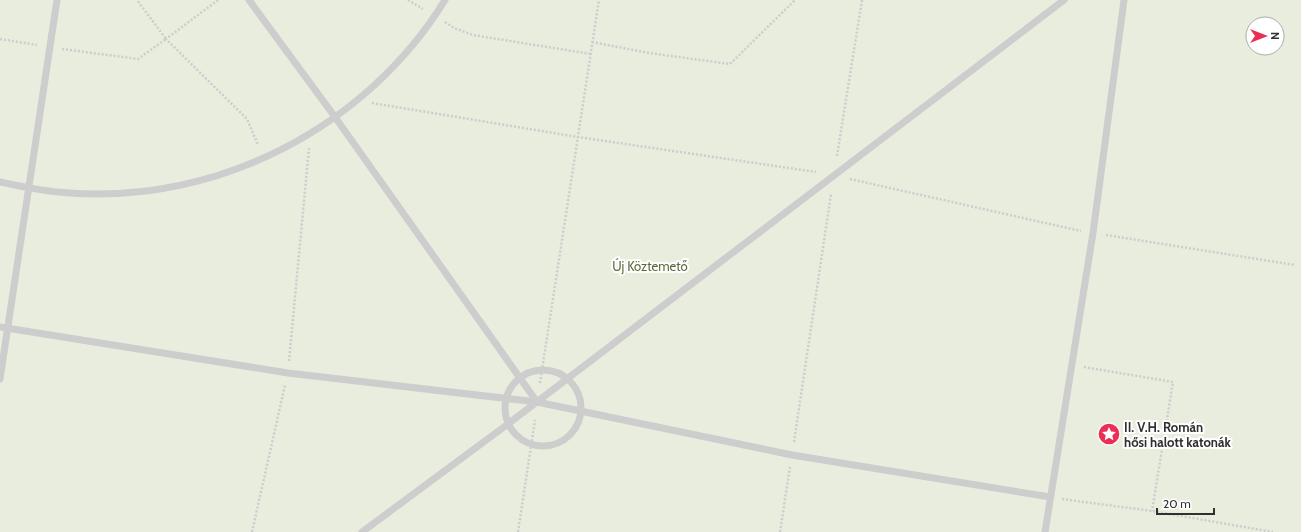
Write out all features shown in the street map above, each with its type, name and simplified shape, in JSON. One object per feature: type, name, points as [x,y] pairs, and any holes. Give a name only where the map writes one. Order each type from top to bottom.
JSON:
[{"type":"lane","points":[[0,379],[57,0]]},
{"type":"lane","points":[[249,0],[336,117],[537,402]]},
{"type":"lane","points":[[0,182],[29,188],[85,194],[149,191],[188,184],[226,173],[264,158],[310,134],[361,98],[413,45],[445,0]]},
{"type":"lane","points":[[362,532],[508,424],[1064,0]]},
{"type":"lane","points":[[1045,532],[1093,233],[1124,0]]},
{"type":"lane","points":[[0,327],[288,373],[537,402],[792,455],[1050,497]]},
{"type":"lane","points":[[542,370],[551,371],[567,379],[575,388],[580,399],[581,412],[578,422],[572,432],[564,440],[554,445],[542,447],[531,445],[514,433],[505,416],[505,407],[506,398],[512,387],[520,378],[531,372],[542,370]]},
{"type":"path","points":[[137,0],[166,39],[247,119],[264,158]]},
{"type":"path","points":[[0,39],[138,59],[218,0]]},
{"type":"path","points":[[408,0],[454,28],[473,35],[591,54]]},
{"type":"path","points":[[518,532],[599,0]]},
{"type":"path","points":[[592,42],[649,53],[730,64],[795,0]]},
{"type":"path","points":[[780,532],[862,0]]},
{"type":"path","points":[[252,532],[288,373],[310,134]]},
{"type":"path","points":[[1072,365],[1173,382],[1152,511]]},
{"type":"path","points":[[1050,497],[1152,511],[1273,532]]},
{"type":"green space","name":"Új Köztemető","points":[[0,0],[1301,0],[1301,532],[0,532]]},
{"type":"place","name":"II. V.H. Román hősi halott katonák","points":[[1109,434]]}]
